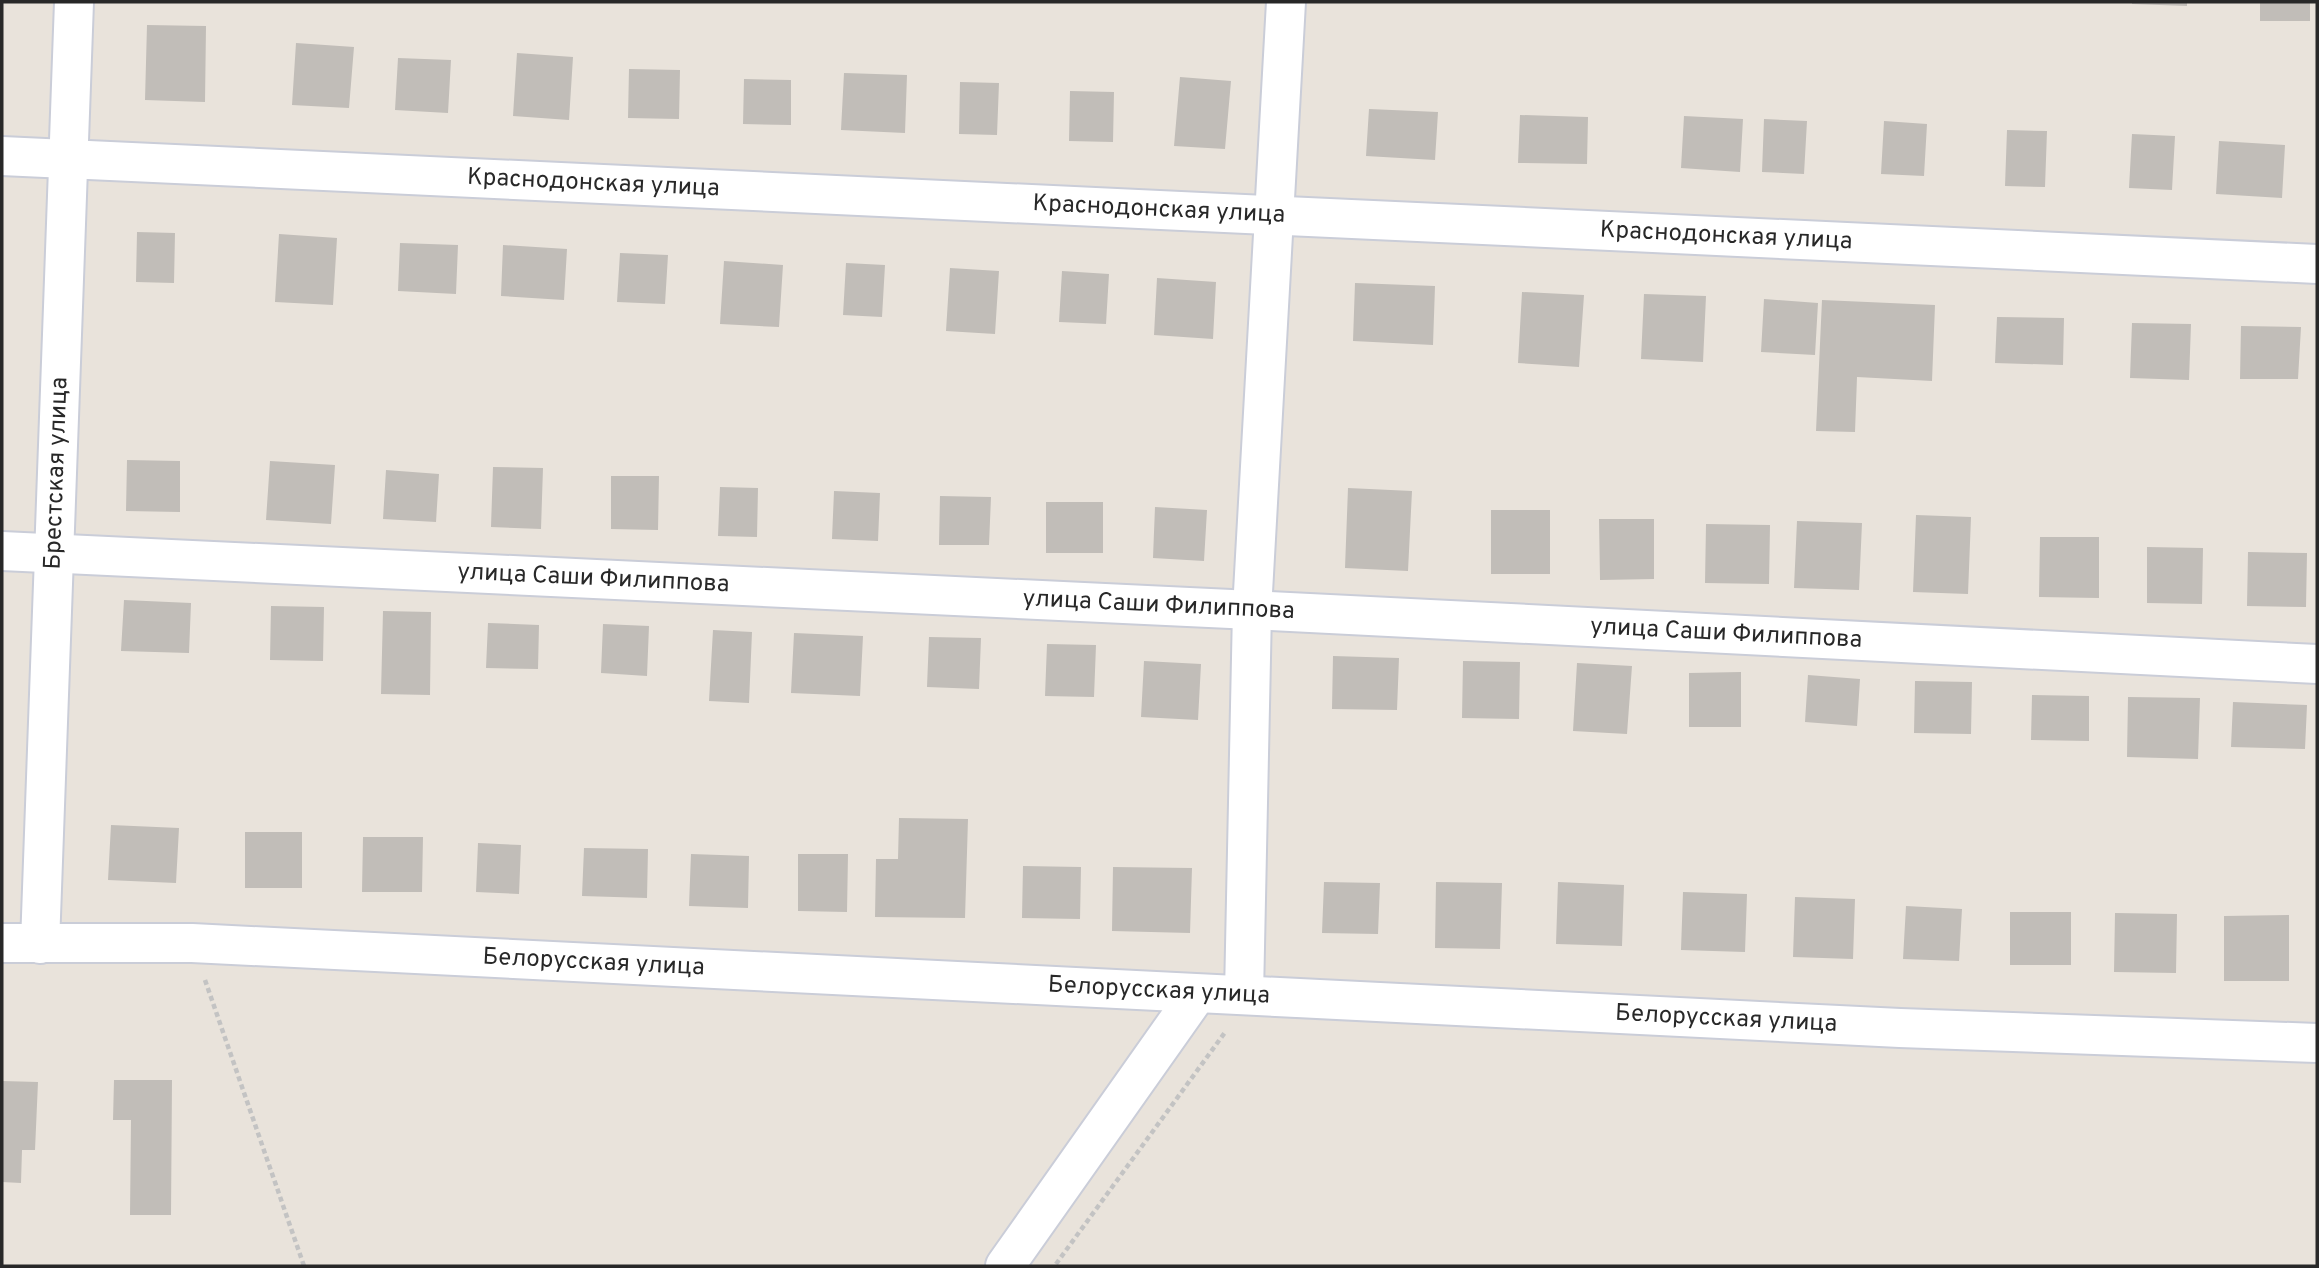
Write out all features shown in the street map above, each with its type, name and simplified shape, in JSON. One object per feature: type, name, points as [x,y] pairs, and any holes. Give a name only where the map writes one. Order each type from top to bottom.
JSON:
[{"type":"street","name":"Брестская улица","points":[[40,944],[74,2]]},
{"type":"street","points":[[1247,996],[1252,610],[1286,2]]},
{"type":"street","name":"Краснодонская улица","points":[[2,156],[2317,264]]},
{"type":"street","name":"улица Саши Филиппова","points":[[2,551],[2317,664]]},
{"type":"street","name":"Белорусская улица","points":[[2,943],[192,943],[1900,1028],[2317,1043]]},
{"type":"street","points":[[1005,1266],[1197,994]]},
{"type":"path","points":[[192,943],[304,1266]]},
{"type":"path","points":[[1055,1266],[1247,996]]},
{"type":"building","points":[[2187,2],[2187,6],[2132,4]]},
{"type":"building","points":[[2260,2],[2310,2],[2310,21],[2260,21]]},
{"type":"building","points":[[147,25],[206,26],[205,102],[145,100]]},
{"type":"building","points":[[296,43],[354,47],[349,108],[292,105]]},
{"type":"building","points":[[517,53],[573,57],[569,120],[513,116]]},
{"type":"building","points":[[398,58],[451,60],[448,113],[395,110]]},
{"type":"building","points":[[629,69],[680,70],[679,119],[628,118]]},
{"type":"building","points":[[844,73],[907,75],[905,133],[841,130]]},
{"type":"building","points":[[1180,77],[1231,81],[1225,149],[1174,146]]},
{"type":"building","points":[[744,79],[791,80],[791,125],[743,124]]},
{"type":"building","points":[[960,82],[999,83],[997,135],[959,134]]},
{"type":"building","points":[[1070,91],[1114,92],[1113,142],[1069,141]]},
{"type":"building","points":[[1369,109],[1438,112],[1435,160],[1366,156]]},
{"type":"building","points":[[1520,115],[1588,117],[1587,164],[1518,163]]},
{"type":"building","points":[[1684,116],[1743,119],[1740,172],[1681,168]]},
{"type":"building","points":[[1764,119],[1807,121],[1804,174],[1762,172]]},
{"type":"building","points":[[1884,121],[1927,124],[1924,176],[1881,174]]},
{"type":"building","points":[[2007,130],[2047,131],[2045,187],[2005,186]]},
{"type":"building","points":[[2132,134],[2175,136],[2172,190],[2129,188]]},
{"type":"building","points":[[2219,141],[2285,145],[2282,198],[2216,194]]},
{"type":"building","points":[[137,232],[175,233],[174,283],[136,282]]},
{"type":"building","points":[[279,234],[337,238],[333,305],[275,302]]},
{"type":"building","points":[[400,243],[458,245],[456,294],[398,291]]},
{"type":"building","points":[[503,245],[567,249],[564,300],[501,296]]},
{"type":"building","points":[[620,253],[668,255],[665,304],[617,302]]},
{"type":"building","points":[[724,261],[783,265],[779,327],[720,324]]},
{"type":"building","points":[[846,263],[885,265],[882,317],[843,315]]},
{"type":"building","points":[[950,268],[999,271],[995,334],[946,331]]},
{"type":"building","points":[[1062,271],[1109,274],[1106,324],[1059,322]]},
{"type":"building","points":[[1157,278],[1216,282],[1213,339],[1154,335]]},
{"type":"building","points":[[1355,283],[1435,286],[1433,345],[1353,341]]},
{"type":"building","points":[[1522,292],[1584,295],[1579,367],[1518,363]]},
{"type":"building","points":[[1644,294],[1706,296],[1703,362],[1641,359]]},
{"type":"building","points":[[1764,299],[1818,303],[1815,355],[1761,352]]},
{"type":"building","points":[[1822,300],[1935,305],[1932,381],[1857,377],[1855,432],[1816,431]]},
{"type":"building","points":[[1997,317],[2064,318],[2063,365],[1995,363]]},
{"type":"building","points":[[2132,323],[2191,324],[2189,380],[2130,378]]},
{"type":"building","points":[[2241,326],[2301,327],[2298,379],[2240,379]]},
{"type":"building","points":[[127,460],[180,461],[180,512],[126,511]]},
{"type":"building","points":[[270,461],[335,465],[331,524],[266,520]]},
{"type":"building","points":[[493,467],[543,468],[541,529],[491,527]]},
{"type":"building","points":[[386,470],[439,474],[436,522],[383,519]]},
{"type":"building","points":[[611,476],[659,476],[658,530],[611,529]]},
{"type":"building","points":[[720,487],[758,488],[757,537],[718,536]]},
{"type":"building","points":[[1348,488],[1412,491],[1408,571],[1345,568]]},
{"type":"building","points":[[834,491],[880,493],[878,541],[832,539]]},
{"type":"building","points":[[940,496],[991,497],[989,545],[939,545]]},
{"type":"building","points":[[1046,502],[1103,502],[1103,553],[1046,553]]},
{"type":"building","points":[[1155,507],[1207,510],[1204,561],[1153,558]]},
{"type":"building","points":[[1491,510],[1550,510],[1550,574],[1491,574]]},
{"type":"building","points":[[1916,515],[1971,517],[1968,594],[1913,592]]},
{"type":"building","points":[[1599,519],[1654,519],[1654,579],[1600,580]]},
{"type":"building","points":[[1797,521],[1862,523],[1859,590],[1794,588]]},
{"type":"building","points":[[1706,524],[1770,525],[1769,584],[1705,583]]},
{"type":"building","points":[[2040,537],[2099,537],[2099,598],[2039,597]]},
{"type":"building","points":[[2147,547],[2203,548],[2202,604],[2147,603]]},
{"type":"building","points":[[2248,552],[2307,553],[2306,607],[2247,606]]},
{"type":"building","points":[[124,600],[191,603],[189,653],[121,651]]},
{"type":"building","points":[[271,606],[324,607],[323,661],[270,660]]},
{"type":"building","points":[[383,611],[431,612],[430,695],[381,694]]},
{"type":"building","points":[[488,623],[539,625],[538,669],[486,668]]},
{"type":"building","points":[[603,624],[649,626],[647,676],[601,673]]},
{"type":"building","points":[[713,630],[752,632],[749,703],[709,701]]},
{"type":"building","points":[[794,633],[863,636],[860,696],[791,693]]},
{"type":"building","points":[[929,637],[981,638],[979,689],[927,687]]},
{"type":"building","points":[[1047,644],[1096,645],[1094,697],[1045,696]]},
{"type":"building","points":[[1333,656],[1399,658],[1397,710],[1332,709]]},
{"type":"building","points":[[1144,661],[1201,664],[1198,720],[1141,717]]},
{"type":"building","points":[[1463,661],[1520,662],[1519,719],[1462,718]]},
{"type":"building","points":[[1577,663],[1632,666],[1627,734],[1573,731]]},
{"type":"building","points":[[1741,672],[1741,727],[1689,727],[1689,673]]},
{"type":"building","points":[[1808,675],[1860,679],[1857,726],[1805,722]]},
{"type":"building","points":[[1915,681],[1972,682],[1971,734],[1914,733]]},
{"type":"building","points":[[2032,695],[2089,696],[2089,741],[2031,740]]},
{"type":"building","points":[[2128,697],[2200,698],[2198,759],[2127,757]]},
{"type":"building","points":[[2233,702],[2307,705],[2305,749],[2231,747]]},
{"type":"building","points":[[899,818],[968,819],[965,918],[875,917],[876,859],[898,859]]},
{"type":"building","points":[[111,825],[179,828],[176,883],[108,880]]},
{"type":"building","points":[[245,832],[302,832],[302,888],[245,888]]},
{"type":"building","points":[[363,837],[423,837],[422,892],[362,892]]},
{"type":"building","points":[[478,843],[521,845],[519,894],[476,892]]},
{"type":"building","points":[[584,848],[648,849],[647,898],[582,896]]},
{"type":"building","points":[[691,854],[749,856],[748,908],[689,906]]},
{"type":"building","points":[[798,854],[848,854],[847,912],[798,911]]},
{"type":"building","points":[[1023,866],[1081,867],[1080,919],[1022,918]]},
{"type":"building","points":[[1113,867],[1192,868],[1190,933],[1112,931]]},
{"type":"building","points":[[1324,882],[1380,883],[1378,934],[1322,933]]},
{"type":"building","points":[[1436,882],[1502,883],[1500,949],[1435,948]]},
{"type":"building","points":[[1558,882],[1624,885],[1622,946],[1556,944]]},
{"type":"building","points":[[1683,892],[1747,894],[1745,952],[1681,950]]},
{"type":"building","points":[[1795,897],[1855,899],[1853,959],[1793,957]]},
{"type":"building","points":[[1906,906],[1962,909],[1959,961],[1903,959]]},
{"type":"building","points":[[2010,912],[2071,912],[2071,965],[2010,965]]},
{"type":"building","points":[[2115,913],[2177,914],[2176,973],[2114,972]]},
{"type":"building","points":[[2289,915],[2289,981],[2224,981],[2224,916]]},
{"type":"building","points":[[114,1080],[172,1080],[171,1215],[130,1215],[131,1120],[113,1120]]},
{"type":"building","points":[[2,1081],[38,1082],[35,1150],[22,1150],[21,1183],[2,1182]]}]
